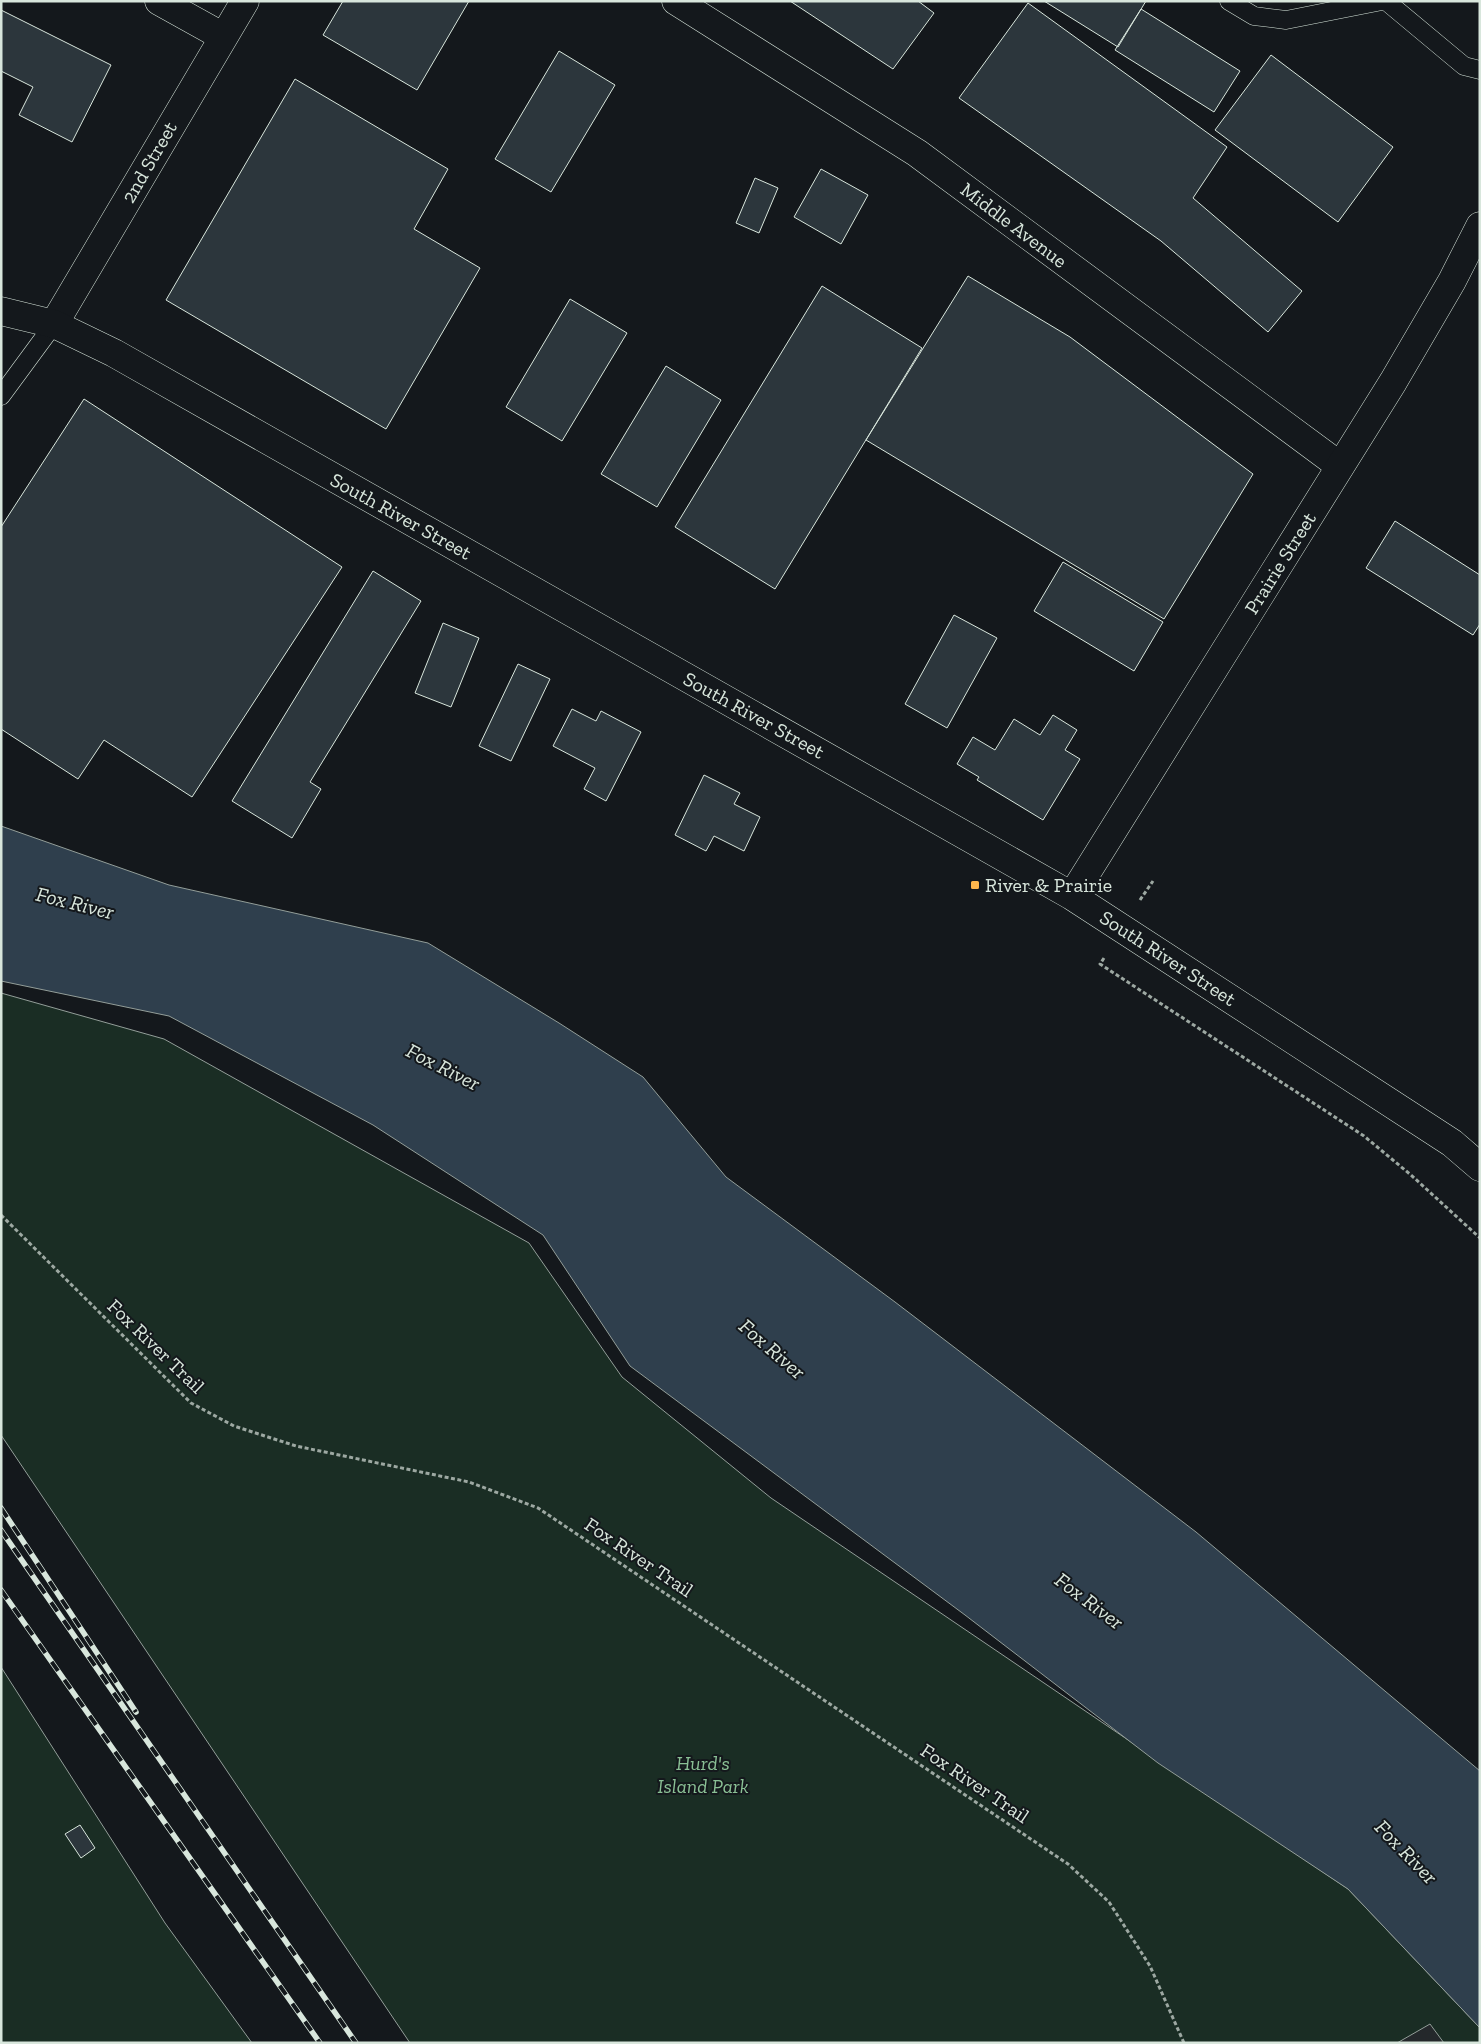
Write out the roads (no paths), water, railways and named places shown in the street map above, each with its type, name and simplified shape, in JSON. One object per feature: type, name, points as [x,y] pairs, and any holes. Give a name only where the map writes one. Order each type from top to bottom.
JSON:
[{"type":"street","points":[[159,1],[222,36]]},
{"type":"street","name":"2nd Street","points":[[54,324],[222,36],[245,1]]},
{"type":"street","name":"Middle Avenue","points":[[676,1],[918,153],[1340,466]]},
{"type":"street","name":"Prairie Street","points":[[1072,896],[1340,466],[1452,281],[1480,226]]},
{"type":"street","name":"South River Street","points":[[1,311],[54,324],[114,353],[1072,896],[1452,1143],[1480,1167]]},
{"type":"lane","points":[[1229,1],[1254,16],[1286,20],[1382,1]]},
{"type":"lane","points":[[1386,1],[1464,66],[1480,70]]},
{"type":"lane","points":[[1,396],[54,324]]},
{"type":"water","name":"Fox River","points":[[1,826],[169,885],[428,943],[643,1077],[726,1177],[895,1302],[1196,1532],[1480,1771],[1480,2028],[1348,1889],[1158,1763],[965,1615],[630,1366],[543,1235],[373,1125],[169,1016],[1,981]]},
{"type":"railway","points":[[1,1508],[136,1712]]},
{"type":"railway","points":[[1,1530],[356,2043]]},
{"type":"railway","points":[[1,1590],[320,2043]]},
{"type":"place","name":"River & Prairie","points":[[975,885]]},
{"type":"park label","name":"Hurd's Island Park","points":[[703,1774]]}]
